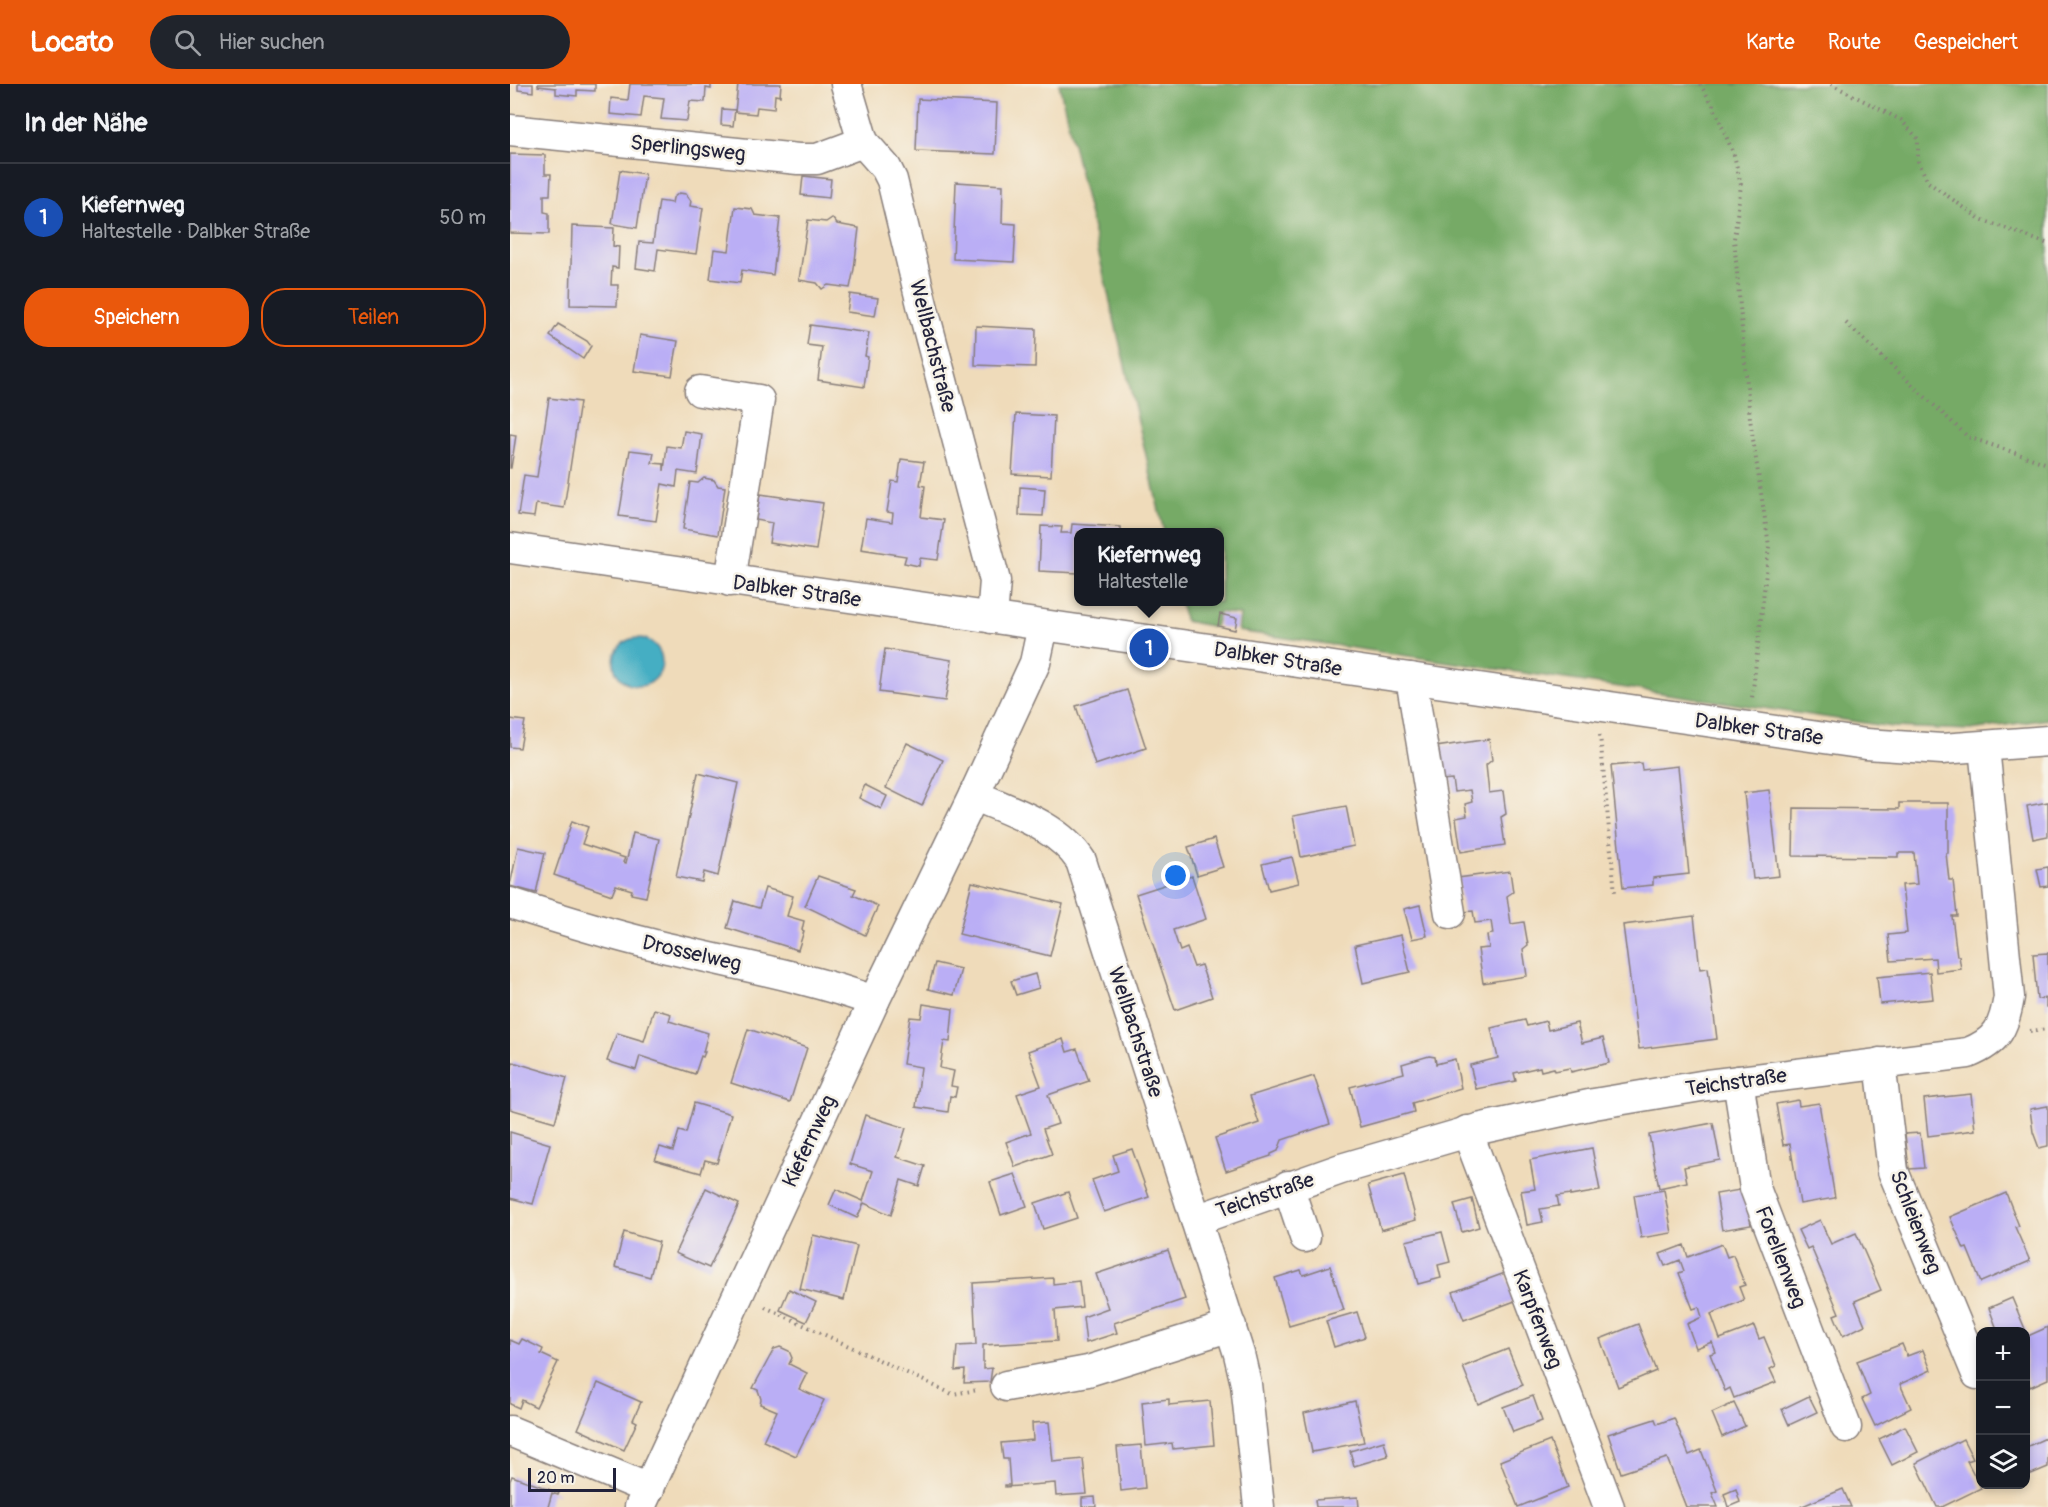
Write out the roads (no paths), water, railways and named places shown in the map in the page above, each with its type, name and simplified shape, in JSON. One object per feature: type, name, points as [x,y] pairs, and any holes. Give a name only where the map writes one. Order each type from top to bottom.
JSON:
[{"type":"street","name":"Wellbachstraße","points":[[846,84],[863,142],[886,168],[892,180],[923,309],[995,581],[992,618]]},
{"type":"street","name":"Sperlingsweg","points":[[510,130],[798,159],[817,159],[863,142]]},
{"type":"street","points":[[700,391],[759,400],[730,581]]},
{"type":"street","name":"Dalbker Straße","points":[[510,548],[1866,744],[1942,749],[2048,741]]},
{"type":"street","points":[[974,795],[1035,663],[1043,626]]},
{"type":"street","points":[[1411,678],[1450,913]]},
{"type":"street","name":"Teichstraße","points":[[1196,1220],[1288,1186],[1467,1131],[1594,1104],[1738,1081],[1968,1053],[1979,1048],[1997,1035],[2005,1020],[2009,997],[1984,747]]},
{"type":"street","name":"Wellbachstraße","points":[[974,795],[1058,835],[1073,848],[1081,861],[1231,1326],[1246,1384],[1259,1507]]},
{"type":"street","name":"Kiefernweg","points":[[510,1431],[644,1498],[874,1001],[974,795]]},
{"type":"street","name":"Drosselweg","points":[[510,903],[588,928],[652,945],[808,980],[874,1001]]},
{"type":"street","name":"Schleienweg","points":[[1880,1063],[1893,1171],[1976,1372]]},
{"type":"street","name":"Forellenweg","points":[[1738,1081],[1755,1188],[1846,1427]]},
{"type":"street","name":"Karpfenweg","points":[[1467,1131],[1609,1507]]},
{"type":"street","points":[[1288,1186],[1305,1237]]},
{"type":"street","points":[[1006,1386],[1088,1371],[1231,1326]]},
{"type":"water","points":[[638,638],[655,645],[662,662],[655,679],[638,686],[621,679],[614,662],[621,645]]},
{"type":"place","name":"Kiefernweg","points":[[1149,648]]}]
